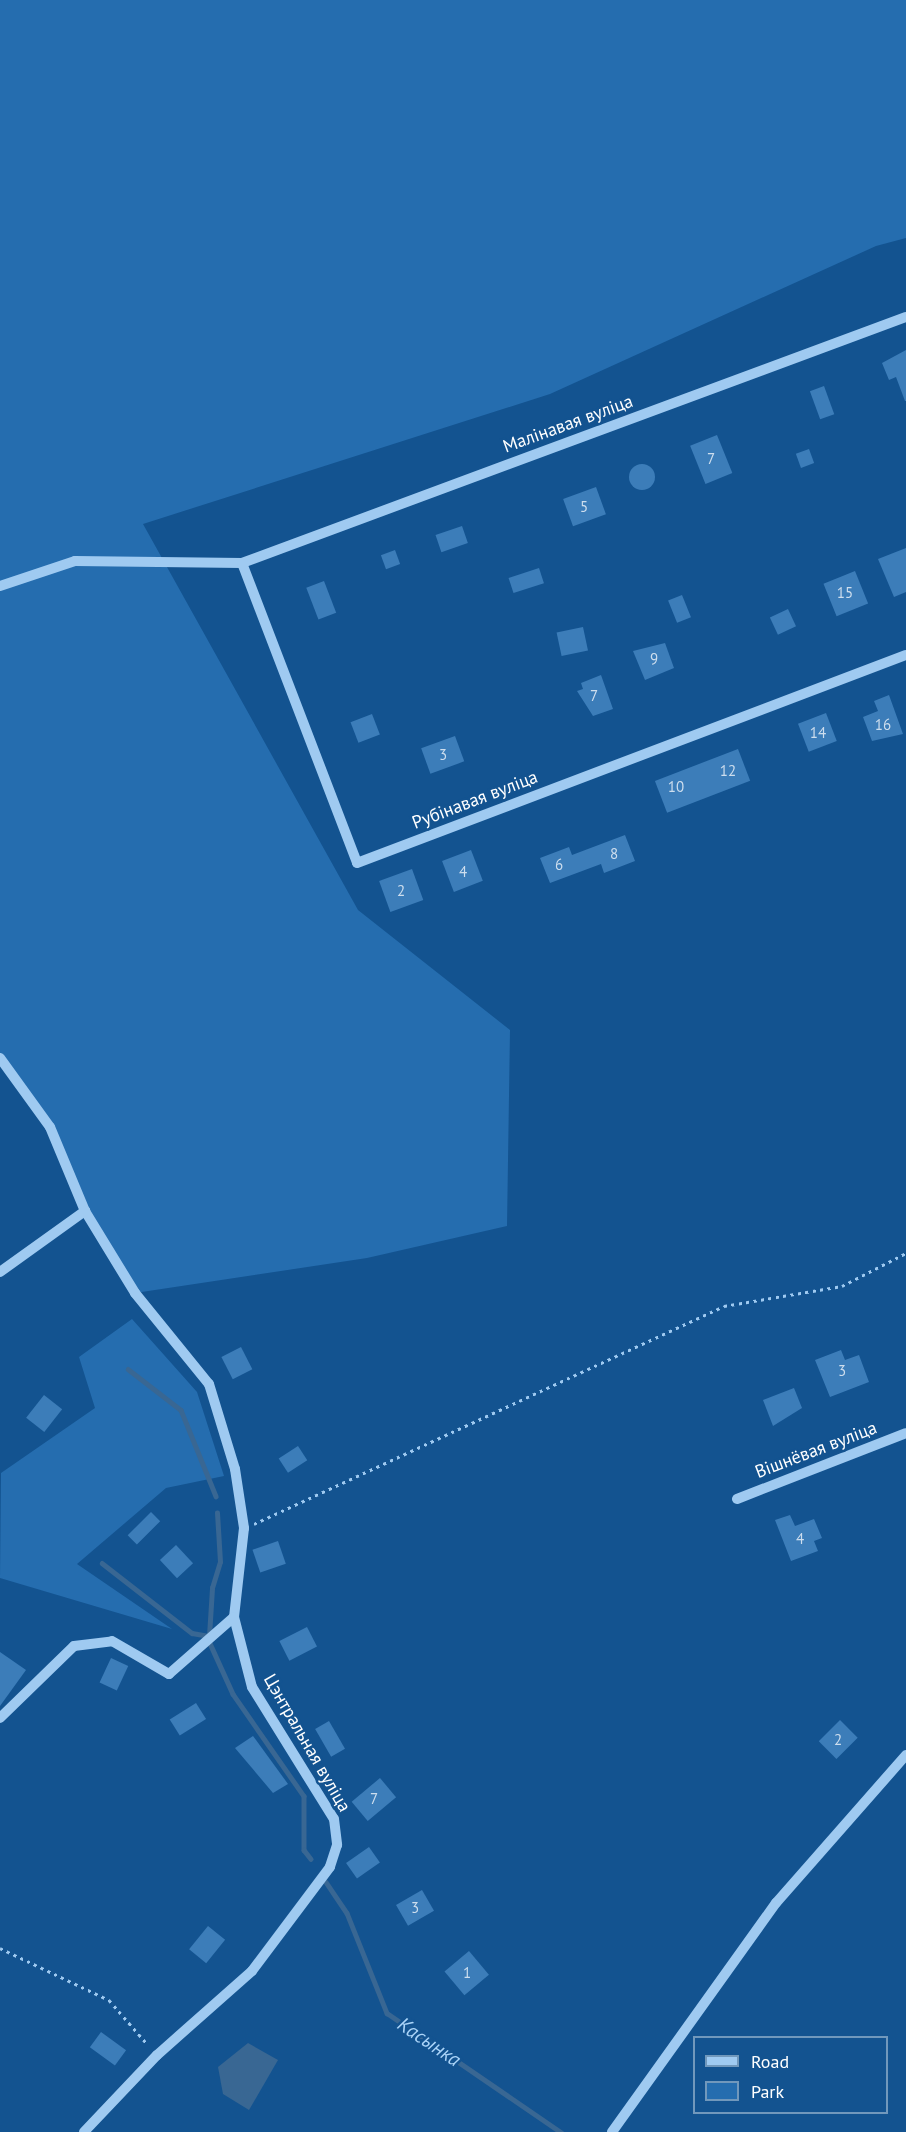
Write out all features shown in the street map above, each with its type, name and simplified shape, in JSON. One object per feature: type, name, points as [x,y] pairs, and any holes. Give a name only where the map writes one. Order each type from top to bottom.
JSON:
[{"type":"street","name":"Малінавая вуліца","points":[[242,563],[906,317]]},
{"type":"street","points":[[0,585],[75,561],[242,563]]},
{"type":"street","name":"Рубінавая вуліца","points":[[242,563],[357,863],[906,655]]},
{"type":"street","name":"Цэнтральная вуліца","points":[[0,1058],[50,1127],[85,1211],[135,1293],[209,1384],[235,1468],[244,1528],[234,1617],[252,1687],[334,1819],[337,1845],[330,1867],[252,1971],[157,2055],[84,2132]]},
{"type":"street","points":[[0,1272],[85,1211]]},
{"type":"street","name":"Вішнёвая вуліца","points":[[737,1499],[906,1433]]},
{"type":"street","points":[[0,1718],[74,1646],[112,1641],[169,1674],[234,1617]]},
{"type":"street","points":[[612,2132],[776,1903],[906,1755]]},
{"type":"path","points":[[244,1528],[724,1305],[842,1286],[906,1253]]},
{"type":"path","points":[[0,1948],[109,2000],[157,2055]]},
{"type":"green space","points":[[0,0],[906,0],[906,238],[876,246],[550,394],[143,524],[358,910],[510,1030],[507,1226],[367,1258],[135,1293],[85,1211],[50,1127],[0,1058]]},
{"type":"green space","points":[[132,1319],[197,1392],[224,1476],[166,1488],[77,1564],[172,1629],[0,1578],[1,1473],[95,1408],[79,1357]]},
{"type":"shaded area","points":[[248,2043],[278,2060],[249,2110],[223,2094],[218,2067]]},
{"type":"building","points":[[906,350],[905,401],[896,377],[889,380],[882,363]]},
{"type":"building","points":[[824,386],[834,414],[820,419],[810,391]]},
{"type":"building","points":[[717,435],[732,473],[705,484],[690,446]]},
{"type":"building","points":[[809,449],[814,463],[801,468],[796,454]]},
{"type":"building","points":[[642,464],[651,468],[655,477],[651,486],[642,490],[633,486],[629,477],[633,468]]},
{"type":"building","points":[[596,487],[606,514],[573,526],[563,499]]},
{"type":"building","points":[[462,526],[468,543],[441,552],[436,535]]},
{"type":"building","points":[[906,548],[906,592],[894,597],[878,559]]},
{"type":"building","points":[[395,550],[400,564],[386,569],[381,555]]},
{"type":"building","points":[[539,568],[544,583],[514,593],[509,578]]},
{"type":"building","points":[[855,571],[868,603],[837,616],[823,584]]},
{"type":"building","points":[[324,581],[336,613],[318,620],[306,588]]},
{"type":"building","points":[[682,595],[691,617],[677,623],[668,601]]},
{"type":"building","points":[[788,609],[796,626],[778,635],[770,617]]},
{"type":"building","points":[[583,627],[588,650],[562,656],[557,633]]},
{"type":"building","points":[[665,643],[674,668],[645,680],[633,651]]},
{"type":"building","points":[[601,675],[613,709],[593,716],[577,691],[583,689],[581,683]]},
{"type":"building","points":[[889,695],[903,734],[872,741],[863,717],[878,711],[874,701]]},
{"type":"building","points":[[826,713],[837,741],[809,752],[798,724]]},
{"type":"building","points":[[372,714],[380,735],[358,743],[351,722]]},
{"type":"building","points":[[455,736],[464,761],[430,774],[421,748]]},
{"type":"building","points":[[738,749],[750,781],[667,813],[655,781]]},
{"type":"building","points":[[625,835],[635,861],[604,873],[601,864],[550,883],[540,858],[569,847],[572,855]]},
{"type":"building","points":[[471,850],[483,881],[454,892],[442,861]]},
{"type":"building","points":[[412,869],[423,900],[390,912],[379,881]]},
{"type":"building","points":[[241,1347],[252,1369],[233,1379],[221,1357]]},
{"type":"building","points":[[841,1350],[845,1360],[859,1355],[869,1382],[830,1397],[815,1360]]},
{"type":"building","points":[[794,1388],[802,1408],[773,1426],[763,1400]]},
{"type":"building","points":[[44,1395],[62,1409],[44,1432],[26,1418]]},
{"type":"building","points":[[298,1446],[307,1460],[288,1473],[279,1459]]},
{"type":"building","points":[[151,1512],[160,1521],[137,1545],[128,1535]]},
{"type":"building","points":[[790,1515],[795,1526],[814,1519],[822,1538],[814,1541],[818,1551],[791,1561],[775,1520]]},
{"type":"building","points":[[278,1541],[286,1564],[260,1572],[252,1550]]},
{"type":"building","points":[[176,1545],[193,1563],[177,1578],[160,1560]]},
{"type":"building","points":[[307,1627],[317,1647],[289,1661],[279,1641]]},
{"type":"building","points":[[0,1652],[26,1670],[0,1706]]},
{"type":"building","points":[[111,1658],[128,1666],[117,1691],[100,1682]]},
{"type":"building","points":[[196,1703],[206,1719],[180,1736],[170,1719]]},
{"type":"building","points":[[840,1720],[858,1738],[836,1759],[819,1741]]},
{"type":"building","points":[[329,1721],[345,1749],[331,1757],[315,1729]]},
{"type":"building","points":[[253,1736],[288,1784],[273,1793],[235,1748]]},
{"type":"building","points":[[380,1778],[396,1797],[368,1821],[352,1802]]},
{"type":"building","points":[[369,1847],[380,1863],[357,1879],[346,1863]]},
{"type":"building","points":[[422,1890],[434,1911],[408,1926],[396,1905]]},
{"type":"building","points":[[208,1926],[225,1940],[206,1963],[189,1949]]},
{"type":"building","points":[[469,1951],[489,1975],[464,1995],[444,1972]]},
{"type":"building","points":[[101,2032],[126,2050],[115,2066],[90,2047]]},
{"type":"waterway","points":[[128,1369],[181,1410],[216,1496]]},
{"type":"waterway","name":"Касынка","points":[[102,1563],[192,1633],[209,1636],[212,1588],[220,1562],[217,1513]]},
{"type":"waterway","name":"Касынка","points":[[209,1641],[233,1694],[304,1796],[304,1850],[311,1859]]},
{"type":"waterway","name":"Касынка","points":[[326,1882],[347,1913],[387,2013],[561,2132]]}]
